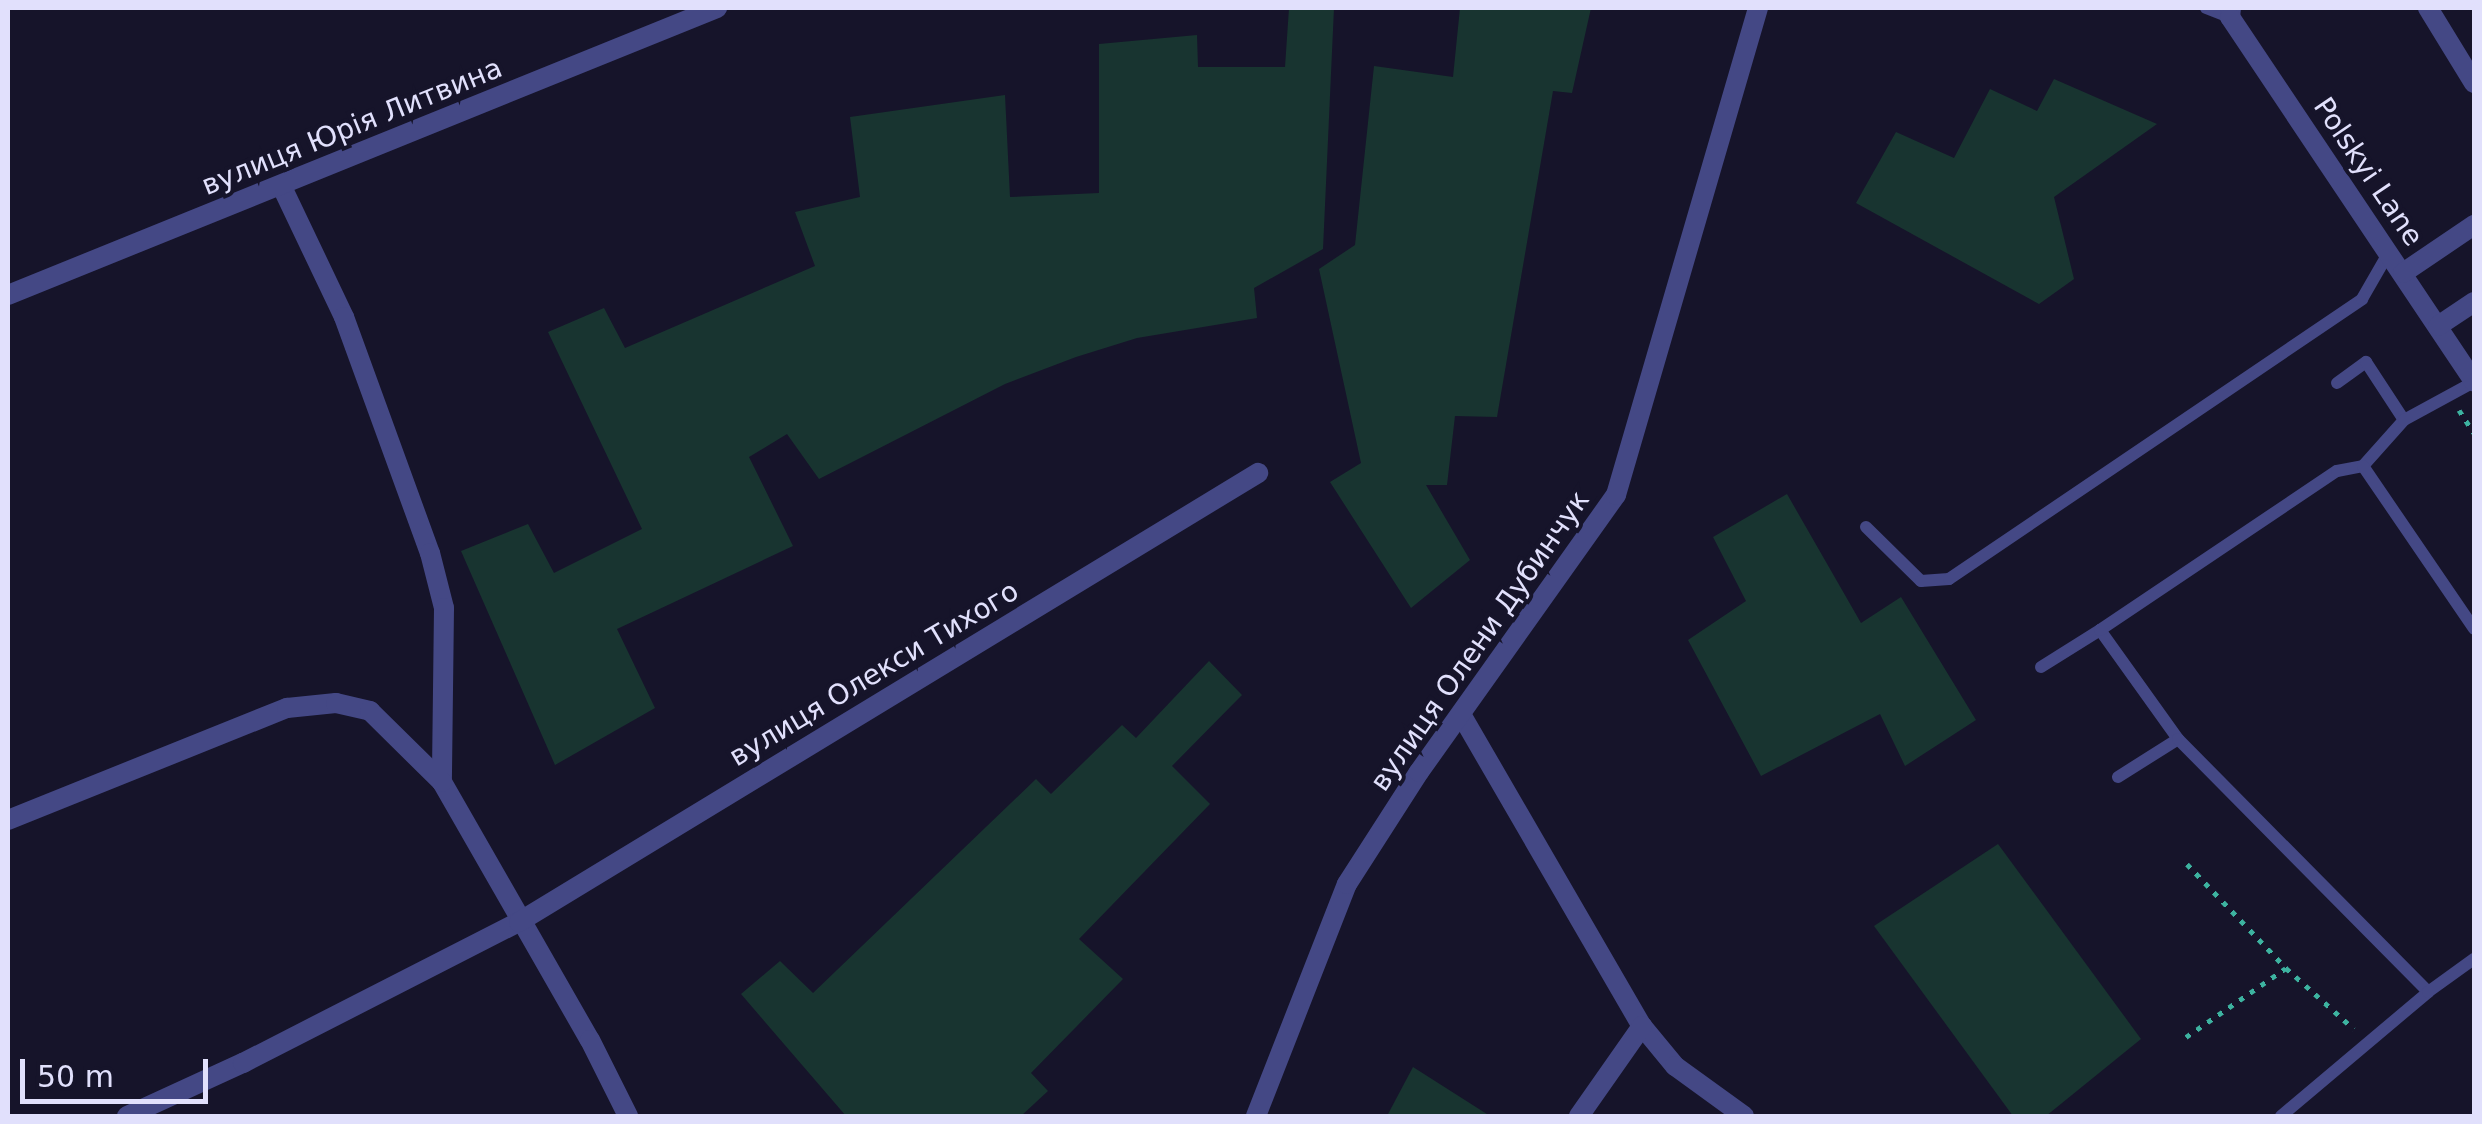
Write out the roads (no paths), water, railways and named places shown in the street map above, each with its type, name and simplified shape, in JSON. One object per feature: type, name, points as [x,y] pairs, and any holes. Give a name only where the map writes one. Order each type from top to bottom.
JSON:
[{"type":"street","name":"вулиця Юрія Литвина","points":[[8,295],[717,8]]},
{"type":"street","name":"вулиця Олени Дубинчук","points":[[1256,1116],[1347,884],[1419,772],[1616,495],[1758,8]]},
{"type":"street","points":[[2428,8],[2474,82]]},
{"type":"street","name":"Polskyi Lane","points":[[2230,12],[2471,377]]},
{"type":"street","points":[[282,187],[344,317],[430,552],[444,608],[442,782]]},
{"type":"street","points":[[2402,273],[2474,225]]},
{"type":"street","points":[[2438,326],[2474,302]]},
{"type":"street","name":"вулиця Олекси Тихого","points":[[127,1116],[243,1063],[519,922],[1258,473]]},
{"type":"street","points":[[8,820],[287,708],[336,703],[370,711],[442,782],[590,1040],[628,1116]]},
{"type":"street","points":[[1462,716],[1642,1026],[1676,1066],[1744,1116]]},
{"type":"street","points":[[1579,1116],[1642,1026]]},
{"type":"lane","points":[[2206,8],[2230,12]]},
{"type":"lane","points":[[1866,527],[1921,581],[1949,579],[2362,300],[2388,252]]},
{"type":"lane","points":[[2337,383],[2366,362],[2404,420]]},
{"type":"lane","points":[[2041,666],[2337,471],[2363,466],[2404,420],[2448,396],[2471,377]]},
{"type":"lane","points":[[2363,466],[2474,630]]},
{"type":"lane","points":[[2100,630],[2178,739],[2428,992]]},
{"type":"lane","points":[[2118,777],[2178,739]]},
{"type":"lane","points":[[2281,1116],[2372,1044],[2428,992],[2474,960]]}]
